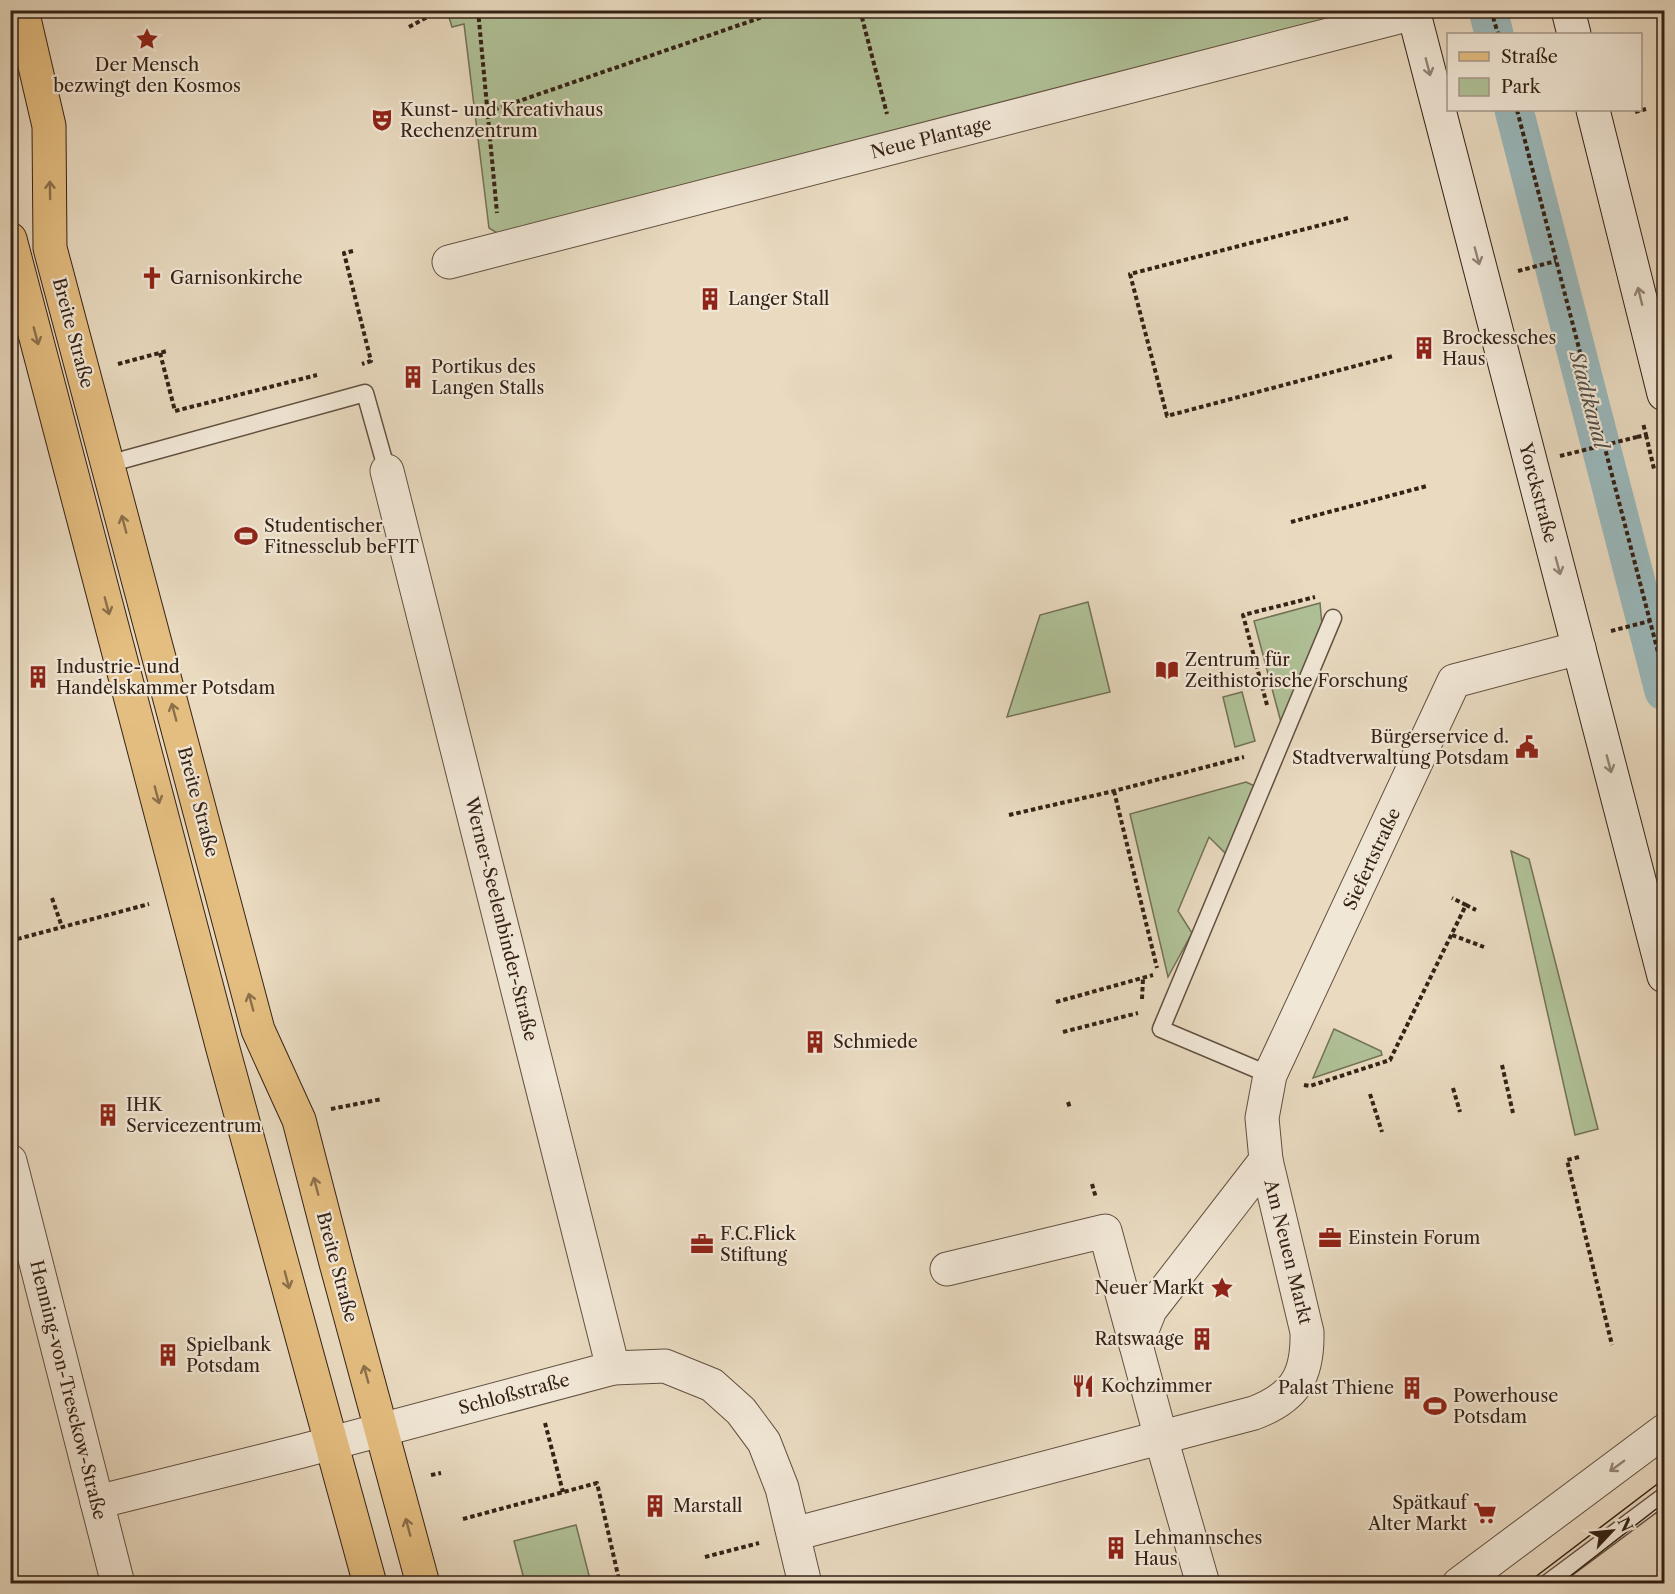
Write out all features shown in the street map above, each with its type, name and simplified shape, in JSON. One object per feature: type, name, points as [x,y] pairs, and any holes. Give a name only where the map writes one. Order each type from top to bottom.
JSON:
[{"type":"main road","name":"Breite Straße","points":[[22,10],[49,126],[50,248],[258,1030],[299,1120],[338,1273],[423,1584]]},
{"type":"main road","name":"Breite Straße","points":[[10,239],[223,1049],[370,1584]]},
{"type":"street","points":[[1568,10],[1575,33]]},
{"type":"street","name":"Neue Plantage","points":[[449,262],[1413,12]]},
{"type":"street","name":"Yorckstraße","points":[[1413,12],[1665,976]]},
{"type":"street","points":[[1593,111],[1665,394]]},
{"type":"street","name":"Werner-Seelenbinder-Straße","points":[[387,471],[613,1368]]},
{"type":"street","name":"Siefertstraße","points":[[1266,1160],[1262,1118],[1270,1075],[1454,681],[1579,648]]},
{"type":"street","name":"Am Neuen Markt","points":[[1136,1345],[1150,1310],[1266,1160]]},
{"type":"street","name":"Am Neuen Markt","points":[[794,1534],[1254,1413],[1270,1407],[1283,1398],[1301,1376],[1307,1357],[1307,1332],[1266,1160]]},
{"type":"street","name":"Henning-von-Tresckow-Straße","points":[[10,1161],[118,1584]]},
{"type":"street","points":[[947,1269],[1104,1231],[1203,1584]]},
{"type":"street","name":"Schloßstraße","points":[[97,1502],[382,1430],[613,1368],[665,1366],[712,1385],[741,1411],[764,1442],[782,1488],[806,1584]]},
{"type":"street","points":[[1459,1584],[1665,1431]]},
{"type":"lane","points":[[108,464],[365,393],[387,471]]},
{"type":"lane","points":[[1270,1075],[1161,1029],[1333,618]]},
{"type":"lane","points":[[1546,1584],[1665,1496]]},
{"type":"path","points":[[409,27],[440,10]]},
{"type":"path","points":[[478,10],[497,215]]},
{"type":"path","points":[[487,112],[783,10]]},
{"type":"path","points":[[860,10],[888,119]]},
{"type":"path","points":[[1491,10],[1498,33]]},
{"type":"path","points":[[1642,110],[1646,109]]},
{"type":"path","points":[[1517,111],[1665,675]]},
{"type":"path","points":[[1348,218],[1130,274],[1167,416],[1393,356]]},
{"type":"path","points":[[353,251],[344,253],[371,361],[358,365]]},
{"type":"path","points":[[1522,270],[1556,261]]},
{"type":"path","points":[[112,365],[167,351]]},
{"type":"path","points":[[160,353],[175,411],[324,373]]},
{"type":"path","points":[[1646,435],[1654,469]]},
{"type":"path","points":[[1560,456],[1637,437]]},
{"type":"path","points":[[1291,522],[1427,486]]},
{"type":"path","points":[[1009,815],[1114,791],[1278,748],[1243,615],[1326,594],[1333,618]]},
{"type":"path","points":[[1616,630],[1650,621]]},
{"type":"path","points":[[1658,648],[1665,646]]},
{"type":"path","points":[[1056,1002],[1158,974],[1114,791]]},
{"type":"path","points":[[10,941],[183,895]]},
{"type":"path","points":[[52,898],[62,927]]},
{"type":"path","points":[[1452,898],[1476,910]]},
{"type":"path","points":[[1310,1086],[1390,1060],[1466,905]]},
{"type":"path","points":[[1452,934],[1484,947]]},
{"type":"path","points":[[1142,1001],[1143,979]]},
{"type":"path","points":[[1063,1032],[1141,1012]]},
{"type":"path","points":[[1502,1065],[1513,1113]]},
{"type":"path","points":[[1453,1088],[1460,1112]]},
{"type":"path","points":[[1370,1094],[1382,1132]]},
{"type":"path","points":[[327,1110],[382,1099]]},
{"type":"path","points":[[1068,1102],[1070,1108]]},
{"type":"path","points":[[1579,1157],[1567,1160],[1611,1345]]},
{"type":"path","points":[[536,1388],[562,1492]]},
{"type":"path","points":[[463,1519],[597,1483],[620,1584]]},
{"type":"path","points":[[705,1557],[794,1534]]},
{"type":"green space","points":[[1362,10],[507,239],[489,228],[464,24],[452,27],[447,11]]},
{"type":"green space","points":[[1088,602],[1110,692],[1007,717],[1040,615]]},
{"type":"green space","points":[[1320,603],[1322,625],[1282,726],[1254,621]]},
{"type":"green space","points":[[1242,692],[1255,741],[1235,747],[1223,697]]},
{"type":"green space","points":[[1246,782],[1257,787],[1226,854],[1209,837],[1178,911],[1192,933],[1168,977],[1130,814]]},
{"type":"green space","points":[[1511,851],[1529,859],[1598,1129],[1575,1135]]},
{"type":"green space","points":[[1334,1029],[1381,1051],[1382,1055],[1313,1078]]},
{"type":"green space","points":[[576,1525],[591,1583],[525,1583],[514,1541]]},
{"type":"waterway","name":"Stadtkanal","points":[[1488,10],[1494,33]]},
{"type":"waterway","name":"Stadtkanal","points":[[1514,111],[1664,691]]},
{"type":"tram line","points":[[1526,1584],[1664,1479]]},
{"type":"tram line","points":[[1560,1584],[1664,1503]]},
{"type":"place","name":"Der Mensch bezwingt den Kosmos","points":[[147,39]]},
{"type":"place","name":"Kunst- und Kreativhaus Rechenzentrum","points":[[382,120]]},
{"type":"place","name":"Garnisonkirche","points":[[152,278]]},
{"type":"place","name":"Langer Stall","points":[[710,299]]},
{"type":"place","name":"Brockessches Haus","points":[[1424,348]]},
{"type":"place","name":"Portikus des Langen Stalls","points":[[413,377]]},
{"type":"place","name":"Studentischer Fitnessclub beFIT","points":[[246,536]]},
{"type":"place","name":"Zentrum für Zeithistorische Forschung","points":[[1167,670]]},
{"type":"place","name":"Industrie- und Handelskammer Potsdam","points":[[38,677]]},
{"type":"place","name":"Bürgerservice d. Stadtverwaltung Potsdam","points":[[1527,747]]},
{"type":"place","name":"Schmiede","points":[[815,1042]]},
{"type":"place","name":"IHK Servicezentrum","points":[[108,1115]]},
{"type":"place","name":"Einstein Forum","points":[[1330,1238]]},
{"type":"place","name":"F.C.Flick Stiftung","points":[[702,1244]]},
{"type":"place","name":"Neuer Markt","points":[[1222,1288]]},
{"type":"place","name":"Ratswaage","points":[[1202,1339]]},
{"type":"place","name":"Spielbank Potsdam","points":[[168,1355]]},
{"type":"place","name":"Kochzimmer","points":[[1083,1386]]},
{"type":"place","name":"Palast Thiene","points":[[1412,1388]]},
{"type":"place","name":"Powerhouse Potsdam","points":[[1435,1406]]},
{"type":"place","name":"Marstall","points":[[655,1506]]},
{"type":"place","name":"Spätkauf Alter Markt","points":[[1485,1513]]},
{"type":"place","name":"Lehmannsches Haus","points":[[1116,1548]]}]
